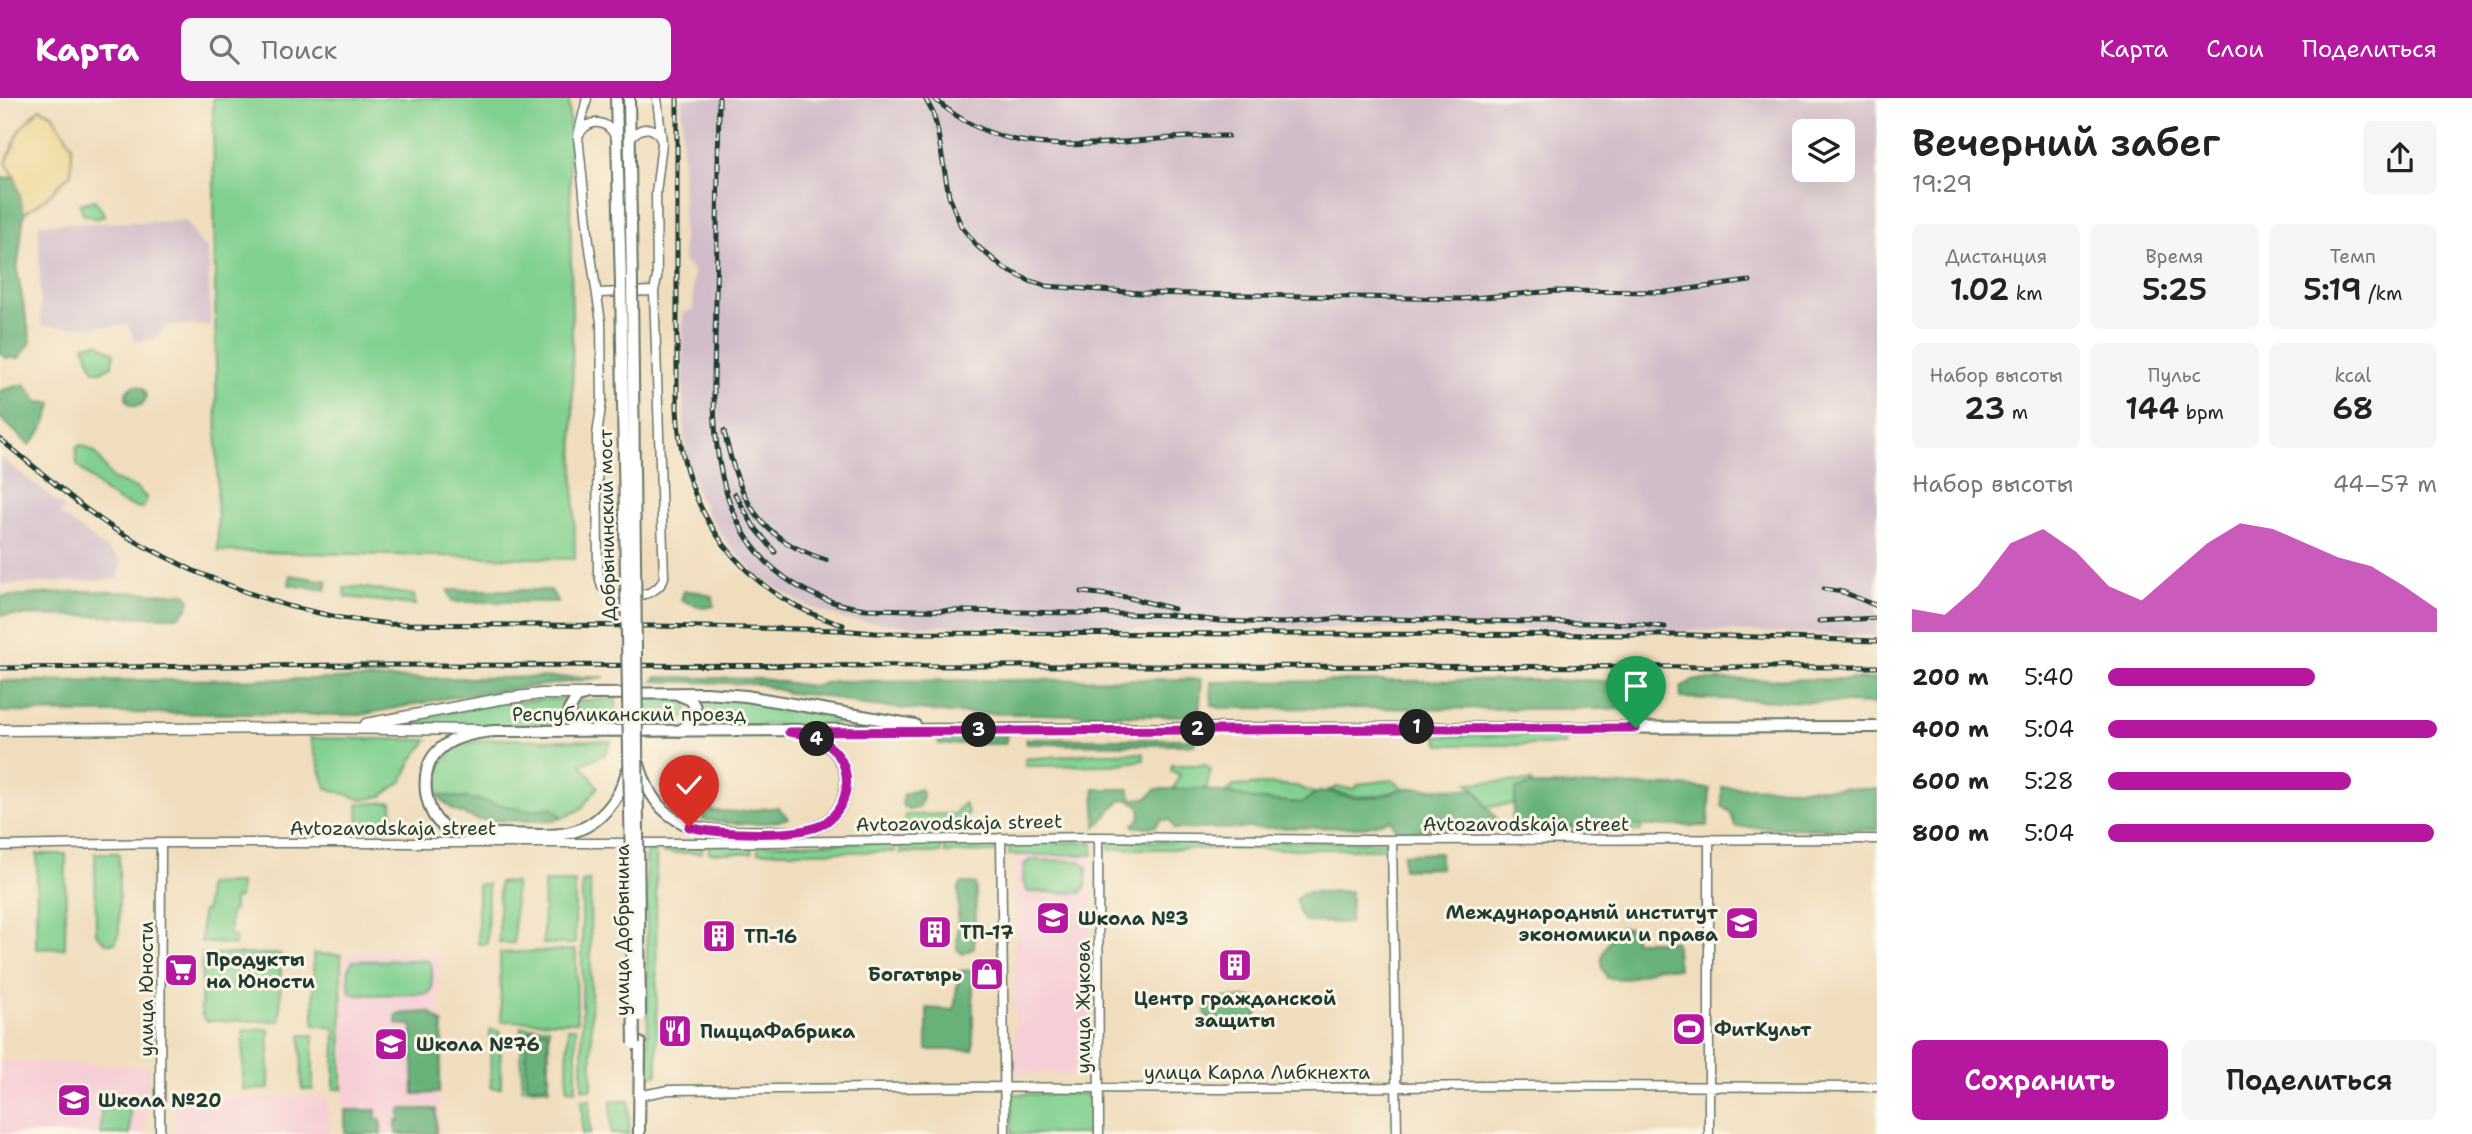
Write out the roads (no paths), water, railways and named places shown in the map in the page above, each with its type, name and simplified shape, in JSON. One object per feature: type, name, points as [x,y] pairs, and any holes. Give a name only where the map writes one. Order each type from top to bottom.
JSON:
[{"type":"main road","points":[[616,98],[626,285]]},
{"type":"main road","points":[[626,285],[629,98]]},
{"type":"main road","name":"Добрынинский мост","points":[[626,285],[634,764]]},
{"type":"main road","points":[[673,693],[691,700],[695,707],[692,722],[679,731]]},
{"type":"main road","name":"Республиканский проезд","points":[[588,694],[706,693],[766,698],[938,730]]},
{"type":"main road","points":[[587,731],[572,723],[569,710],[577,697],[588,694]]},
{"type":"main road","name":"Республиканский проезд","points":[[495,731],[1877,727]]},
{"type":"main road","points":[[495,731],[464,735],[447,743],[434,755],[427,771],[427,795],[436,819],[454,832],[566,834],[582,829],[597,819],[618,795],[634,764]]},
{"type":"main road","points":[[634,764],[659,804],[676,820],[689,827],[723,832],[797,831],[814,828],[833,817],[840,808],[847,785],[842,761],[835,751],[813,737],[789,732]]},
{"type":"main road","name":"улица Добрынина","points":[[634,764],[639,1134]]},
{"type":"street","points":[[587,98],[579,136],[589,242],[601,322],[602,400],[597,435],[598,572],[602,587],[607,592],[630,595],[654,591],[664,577],[654,291],[657,278],[656,193],[662,144],[657,98]]},
{"type":"street","points":[[579,136],[586,125],[599,122],[613,130],[617,141]]},
{"type":"street","points":[[630,139],[635,131],[644,128],[659,135],[662,144]]},
{"type":"street","points":[[598,293],[654,291]]},
{"type":"street","name":"Республиканский проезд","points":[[320,728],[376,723],[514,697],[588,694]]},
{"type":"street","name":"Республиканский проезд","points":[[0,730],[320,728],[495,731]]},
{"type":"street","name":"Avtozavodskaja street","points":[[0,846],[705,843],[1098,837],[1392,840],[1877,839]]},
{"type":"street","name":"улица Жукова","points":[[1098,837],[1099,1134]]},
{"type":"street","points":[[1001,838],[1004,1134]]},
{"type":"street","points":[[1709,839],[1709,1134]]},
{"type":"street","points":[[1392,840],[1396,1134]]},
{"type":"street","name":"улица Юности","points":[[160,1134],[161,844]]},
{"type":"street","name":"улица Карла Либкнехта","points":[[638,1096],[681,1090],[1004,1087],[1877,1087]]},
{"type":"railway","points":[[677,98],[677,408],[681,446],[690,482],[705,514],[724,544],[747,571],[775,593],[807,611],[843,625]]},
{"type":"railway","points":[[719,98],[714,408],[723,479],[734,513],[751,543],[775,570],[806,591],[829,601],[866,609],[1169,615],[1220,621],[1283,623],[1342,618],[1638,624],[1665,627]]},
{"type":"railway","points":[[925,98],[933,113],[949,196],[961,226],[977,246],[1005,269],[1046,286],[1141,293],[1460,299],[1556,291],[1666,292],[1750,281]]},
{"type":"railway","points":[[934,98],[980,129],[1030,142],[1082,145],[1228,136]]},
{"type":"railway","points":[[724,431],[736,476],[754,512],[783,540],[826,560]]},
{"type":"railway","points":[[0,439],[114,529],[192,570],[288,606],[341,618],[390,624],[657,626],[875,633],[1693,635],[1877,641]]},
{"type":"railway","points":[[735,494],[753,525],[775,552]]},
{"type":"railway","points":[[1824,589],[1843,592],[1877,606]]},
{"type":"railway","points":[[1082,592],[1126,597],[1174,609]]},
{"type":"railway","points":[[1819,621],[1877,618]]},
{"type":"railway","points":[[0,668],[354,665],[1877,667]]},
{"type":"place","name":"Школа №3","points":[[1053,918]]},
{"type":"place","name":"Международный институт экономики и права","points":[[1742,923]]},
{"type":"place","name":"ТП-17","points":[[935,932]]},
{"type":"place","name":"ТП-16","points":[[719,936]]},
{"type":"place","name":"Центр гражданской защиты","points":[[1235,965]]},
{"type":"place","name":"Продукты на Юности","points":[[181,970]]},
{"type":"place","name":"Богатырь","points":[[987,974]]},
{"type":"place","name":"ФитКульт","points":[[1689,1029]]},
{"type":"place","name":"ПиццаФабрика","points":[[675,1031]]},
{"type":"place","name":"Школа №76","points":[[391,1044]]},
{"type":"place","name":"Школа №20","points":[[74,1100]]}]
